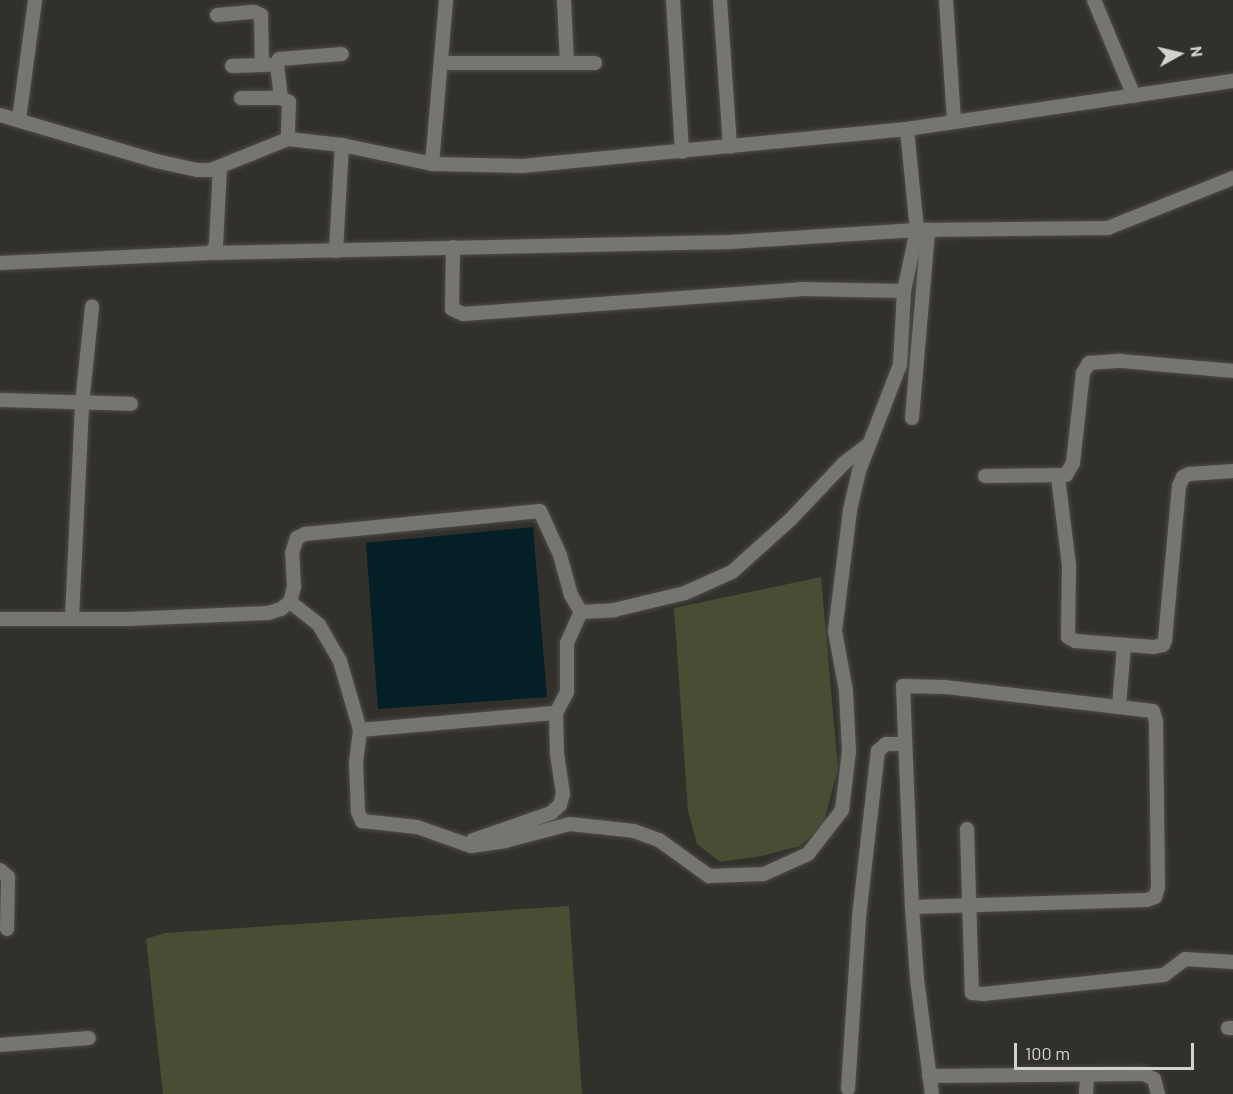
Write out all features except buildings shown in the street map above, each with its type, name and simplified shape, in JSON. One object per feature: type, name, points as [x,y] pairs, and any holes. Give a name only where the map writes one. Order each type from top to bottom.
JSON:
[{"type":"street","points":[[19,118],[35,0]]},
{"type":"street","points":[[432,164],[446,0]]},
{"type":"street","points":[[564,0],[567,63]]},
{"type":"street","points":[[673,0],[682,152]]},
{"type":"street","points":[[720,0],[730,147]]},
{"type":"street","points":[[946,0],[954,121]]},
{"type":"street","points":[[1094,0],[1134,96]]},
{"type":"street","points":[[217,15],[254,12],[261,15],[262,65]]},
{"type":"street","points":[[281,98],[277,65],[279,59],[342,54]]},
{"type":"street","points":[[441,63],[595,63]]},
{"type":"street","points":[[232,66],[277,65]]},
{"type":"street","points":[[0,115],[19,118],[156,161],[197,170],[212,170],[288,139],[342,145],[432,164],[522,166],[907,129],[1233,81]]},
{"type":"street","points":[[241,99],[281,98],[289,102],[288,139]]},
{"type":"street","points":[[907,129],[922,230],[912,418]]},
{"type":"street","points":[[336,251],[342,145]]},
{"type":"street","points":[[210,253],[216,245],[220,167]]},
{"type":"street","points":[[0,263],[210,253],[730,242],[922,230],[1108,228],[1128,222],[1233,178]]},
{"type":"street","points":[[290,602],[319,625],[340,661],[360,730],[356,763],[358,812],[362,821],[417,827],[471,846],[505,841],[570,824],[634,831],[658,840],[709,876],[764,874],[808,854],[842,810],[849,751],[846,691],[835,631],[850,510],[868,445],[900,365],[903,291],[922,230]]},
{"type":"street","points":[[453,247],[452,309],[462,314],[801,289],[903,291]]},
{"type":"street","points":[[72,618],[82,404],[92,306]]},
{"type":"street","points":[[985,476],[1058,477],[1066,475],[1073,463],[1083,373],[1089,363],[1121,361],[1233,371]]},
{"type":"street","points":[[0,400],[131,404]]},
{"type":"street","points":[[581,612],[614,610],[685,593],[732,572],[790,520],[844,463],[868,445]]},
{"type":"street","points":[[1058,477],[1069,565],[1068,637],[1075,641],[1154,647],[1163,645],[1179,486],[1183,477],[1189,474],[1233,471]]},
{"type":"street","points":[[0,619],[127,620],[268,613],[281,609],[290,602],[294,587],[292,553],[297,538],[305,534],[540,510],[560,555],[571,595],[581,612]]},
{"type":"street","points":[[463,843],[551,813],[560,805],[563,794],[557,754],[556,713],[567,692],[567,643],[581,612]]},
{"type":"street","points":[[1119,706],[1124,645]]},
{"type":"street","points":[[912,907],[1148,900],[1155,897],[1158,887],[1155,716],[1150,709],[906,684],[903,689],[904,744],[912,907],[917,979],[932,1094]]},
{"type":"street","points":[[360,730],[556,713]]},
{"type":"street","points":[[848,1089],[859,917],[878,751],[886,744],[904,744]]},
{"type":"street","points":[[967,829],[970,988],[976,994],[1164,975],[1185,958],[1233,962]]},
{"type":"street","points":[[0,870],[8,877],[7,929]]},
{"type":"street","points":[[0,1045],[88,1038]]},
{"type":"street","points":[[1086,1094],[1087,1075]]},
{"type":"street","points":[[930,1076],[1149,1075],[1154,1078],[1158,1094]]},
{"type":"green space","points":[[821,577],[838,769],[823,825],[800,846],[762,856],[720,862],[697,844],[688,811],[674,608]]},
{"type":"green space","points":[[569,906],[582,1094],[163,1094],[146,939],[165,933]]},
{"type":"water","points":[[533,527],[547,697],[378,709],[366,543]]}]
